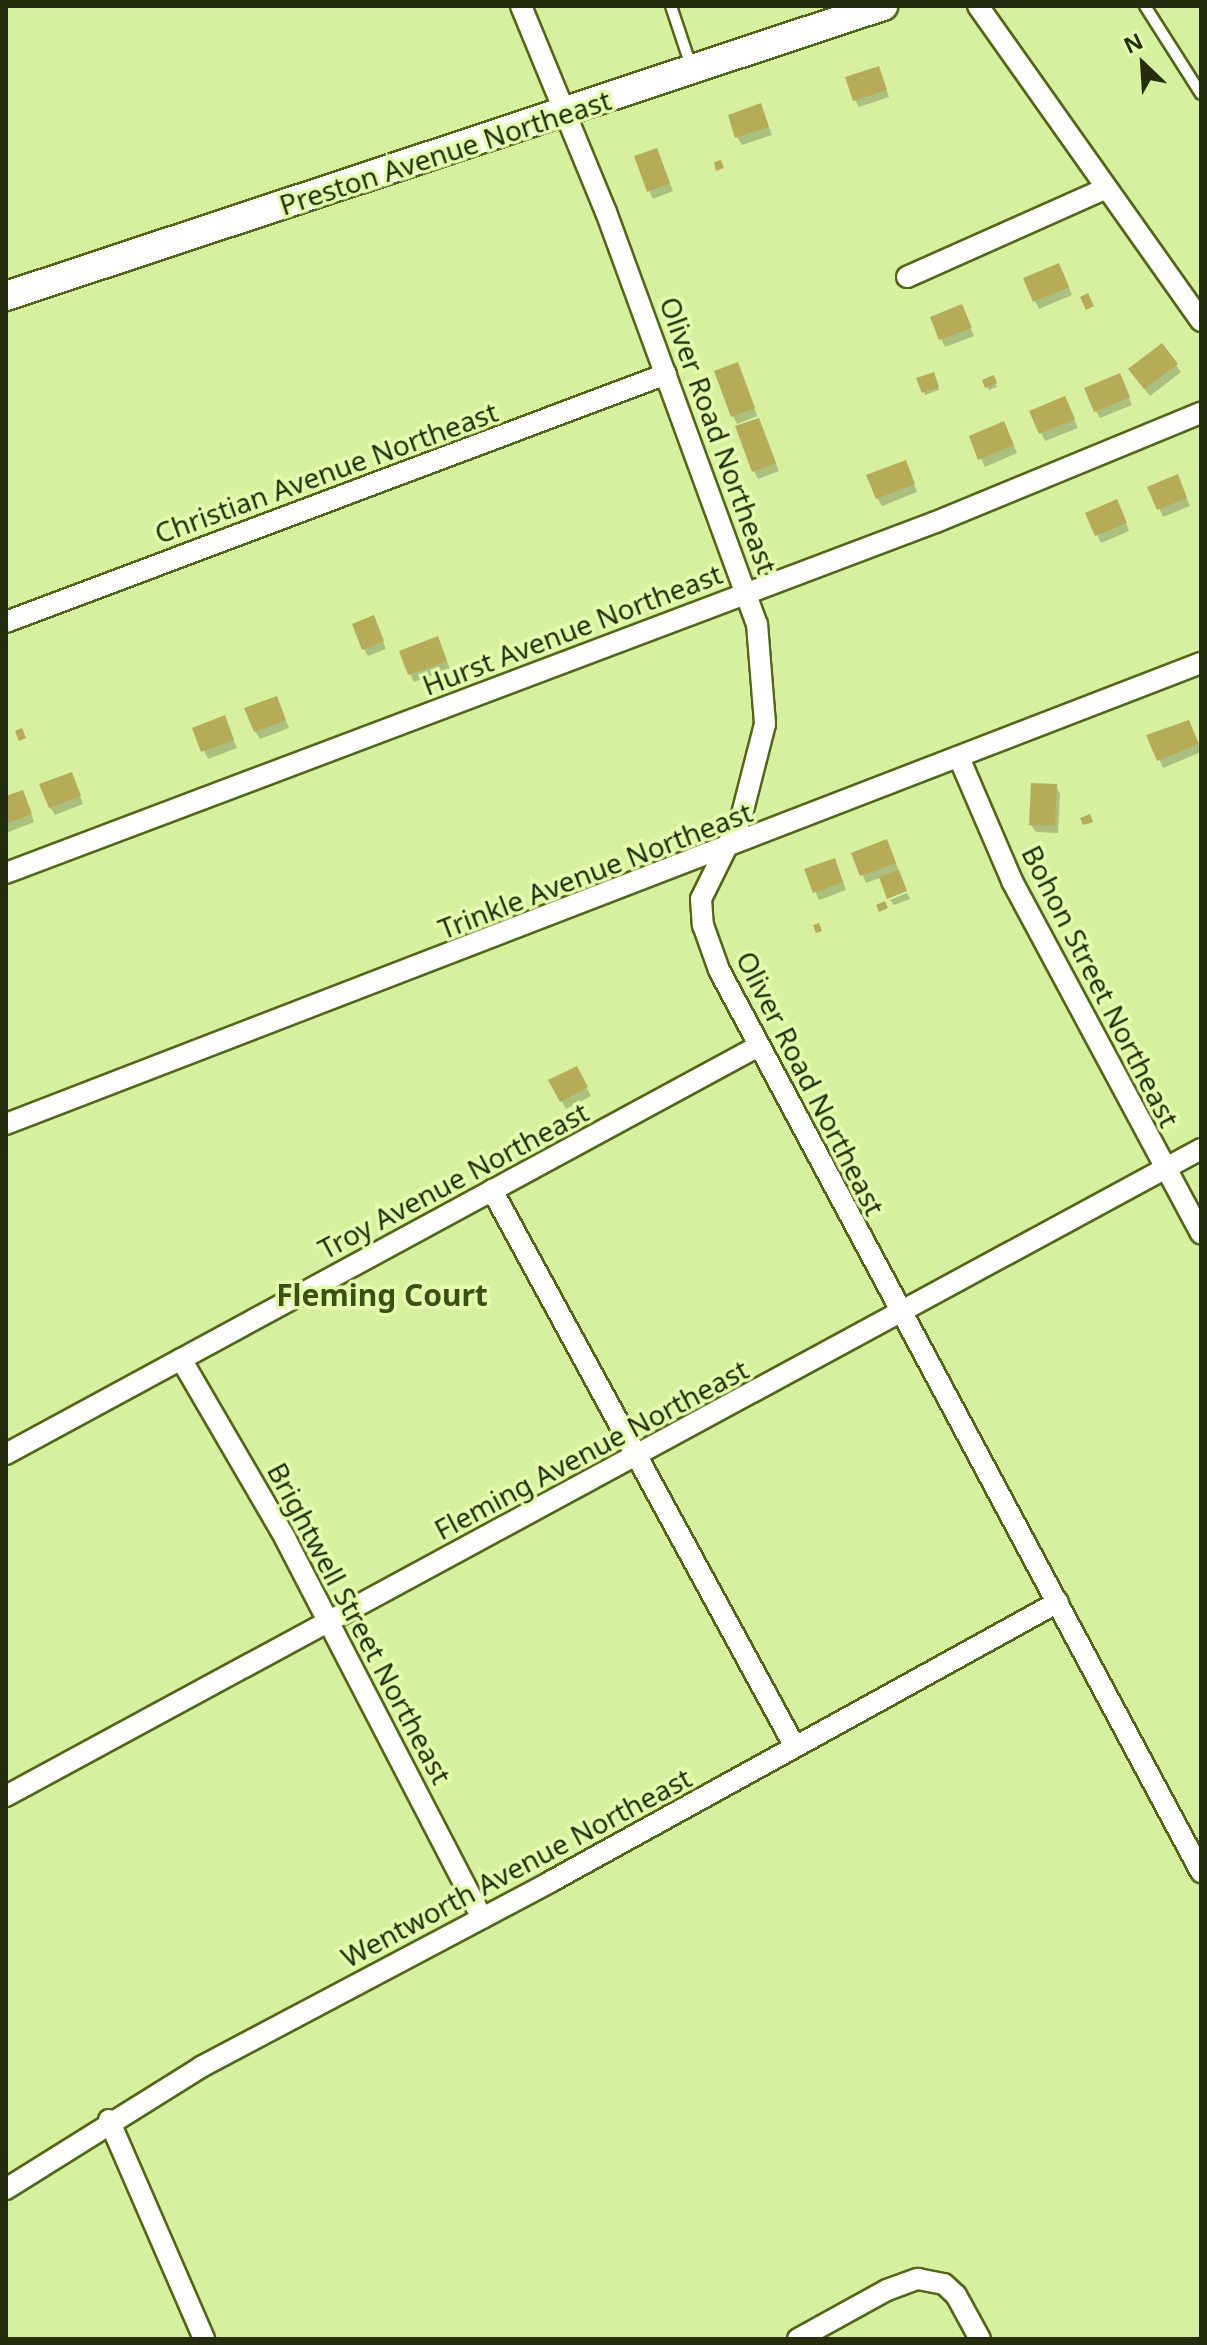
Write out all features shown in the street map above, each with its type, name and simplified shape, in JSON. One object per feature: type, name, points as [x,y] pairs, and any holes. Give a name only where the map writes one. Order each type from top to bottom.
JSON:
[{"type":"street","name":"Oliver Road Northeast","points":[[521,6],[566,113],[748,592],[764,662],[765,724],[741,818],[704,887],[700,912],[719,970],[899,1313],[1058,1602],[1201,1872]]},
{"type":"street","name":"Preston Avenue Northeast","points":[[6,296],[883,6]]},
{"type":"street","points":[[978,6],[1201,321]]},
{"type":"street","points":[[907,277],[1105,189]]},
{"type":"street","name":"Christian Avenue Northeast","points":[[6,622],[666,374]]},
{"type":"street","name":"Hurst Avenue Northeast","points":[[6,873],[748,592],[1201,413]]},
{"type":"street","name":"Trinkle Avenue Northeast","points":[[6,1124],[725,851],[1201,663]]},
{"type":"street","name":"Bohon Street Northeast","points":[[960,760],[1012,881],[1201,1234]]},
{"type":"street","name":"Troy Avenue Northeast","points":[[6,1454],[757,1047]]},
{"type":"street","name":"Fleming Avenue Northeast","points":[[6,1796],[1201,1149]]},
{"type":"street","points":[[492,1190],[795,1747]]},
{"type":"street","name":"Brightwell Street Northeast","points":[[181,1359],[253,1478],[326,1624],[482,1918]]},
{"type":"street","name":"Wentworth Avenue Northeast","points":[[6,2189],[109,2120],[1058,1602]]},
{"type":"street","points":[[109,2120],[204,2339]]},
{"type":"street","points":[[798,2339],[887,2290],[918,2279],[944,2284],[956,2295],[980,2339]]},
{"type":"lane","points":[[671,6],[692,71]]},
{"type":"lane","points":[[1145,6],[1201,93]]},
{"type":"building","points":[[879,66],[887,90],[853,101],[845,77]]},
{"type":"building","points":[[761,103],[769,127],[735,138],[728,115]]},
{"type":"building","points":[[657,148],[670,183],[647,192],[634,156]]},
{"type":"building","points":[[721,160],[724,168],[716,171],[714,162]]},
{"type":"building","points":[[1059,263],[1069,287],[1033,302],[1023,278]]},
{"type":"building","points":[[1088,293],[1094,306],[1086,310],[1080,297]]},
{"type":"building","points":[[962,304],[972,328],[939,340],[930,317]]},
{"type":"building","points":[[1162,343],[1178,364],[1144,389],[1128,369]]},
{"type":"building","points":[[738,362],[755,408],[731,417],[714,371]]},
{"type":"building","points":[[934,372],[939,387],[922,393],[916,378]]},
{"type":"building","points":[[1120,373],[1130,397],[1094,412],[1084,388]]},
{"type":"building","points":[[994,375],[997,383],[985,388],[982,380]]},
{"type":"building","points":[[1065,396],[1075,419],[1039,434],[1029,411]]},
{"type":"building","points":[[759,418],[776,463],[752,472],[735,426]]},
{"type":"building","points":[[1004,421],[1014,445],[978,460],[969,436]]},
{"type":"building","points":[[906,460],[915,484],[876,499],[866,475]]},
{"type":"building","points":[[1178,474],[1187,498],[1157,510],[1147,487]]},
{"type":"building","points":[[1117,499],[1127,523],[1095,536],[1085,513]]},
{"type":"building","points":[[374,615],[384,641],[362,650],[352,624]]},
{"type":"building","points":[[438,636],[447,661],[408,675],[399,651]]},
{"type":"building","points":[[277,696],[286,720],[254,732],[244,708]]},
{"type":"building","points":[[225,715],[234,740],[201,752],[192,728]]},
{"type":"building","points":[[1189,720],[1199,744],[1157,761],[1146,735]]},
{"type":"building","points":[[22,728],[26,738],[19,741],[15,731]]},
{"type":"building","points":[[72,772],[81,796],[49,808],[39,784]]},
{"type":"building","points":[[1031,783],[1057,784],[1055,826],[1029,825]]},
{"type":"building","points":[[23,790],[32,814],[6,824],[6,796]]},
{"type":"building","points":[[1090,814],[1093,822],[1083,825],[1080,818]]},
{"type":"building","points":[[887,839],[896,863],[860,876],[851,853]]},
{"type":"building","points":[[835,858],[843,882],[813,893],[804,869]]},
{"type":"building","points":[[899,870],[907,891],[887,899],[879,877]]},
{"type":"building","points":[[885,901],[888,908],[879,912],[876,905]]},
{"type":"building","points":[[819,923],[822,931],[816,933],[813,925]]},
{"type":"building","points":[[577,1066],[588,1087],[560,1102],[548,1080]]},
{"type":"district","name":"Fleming Court","points":[[382,1295]]}]
